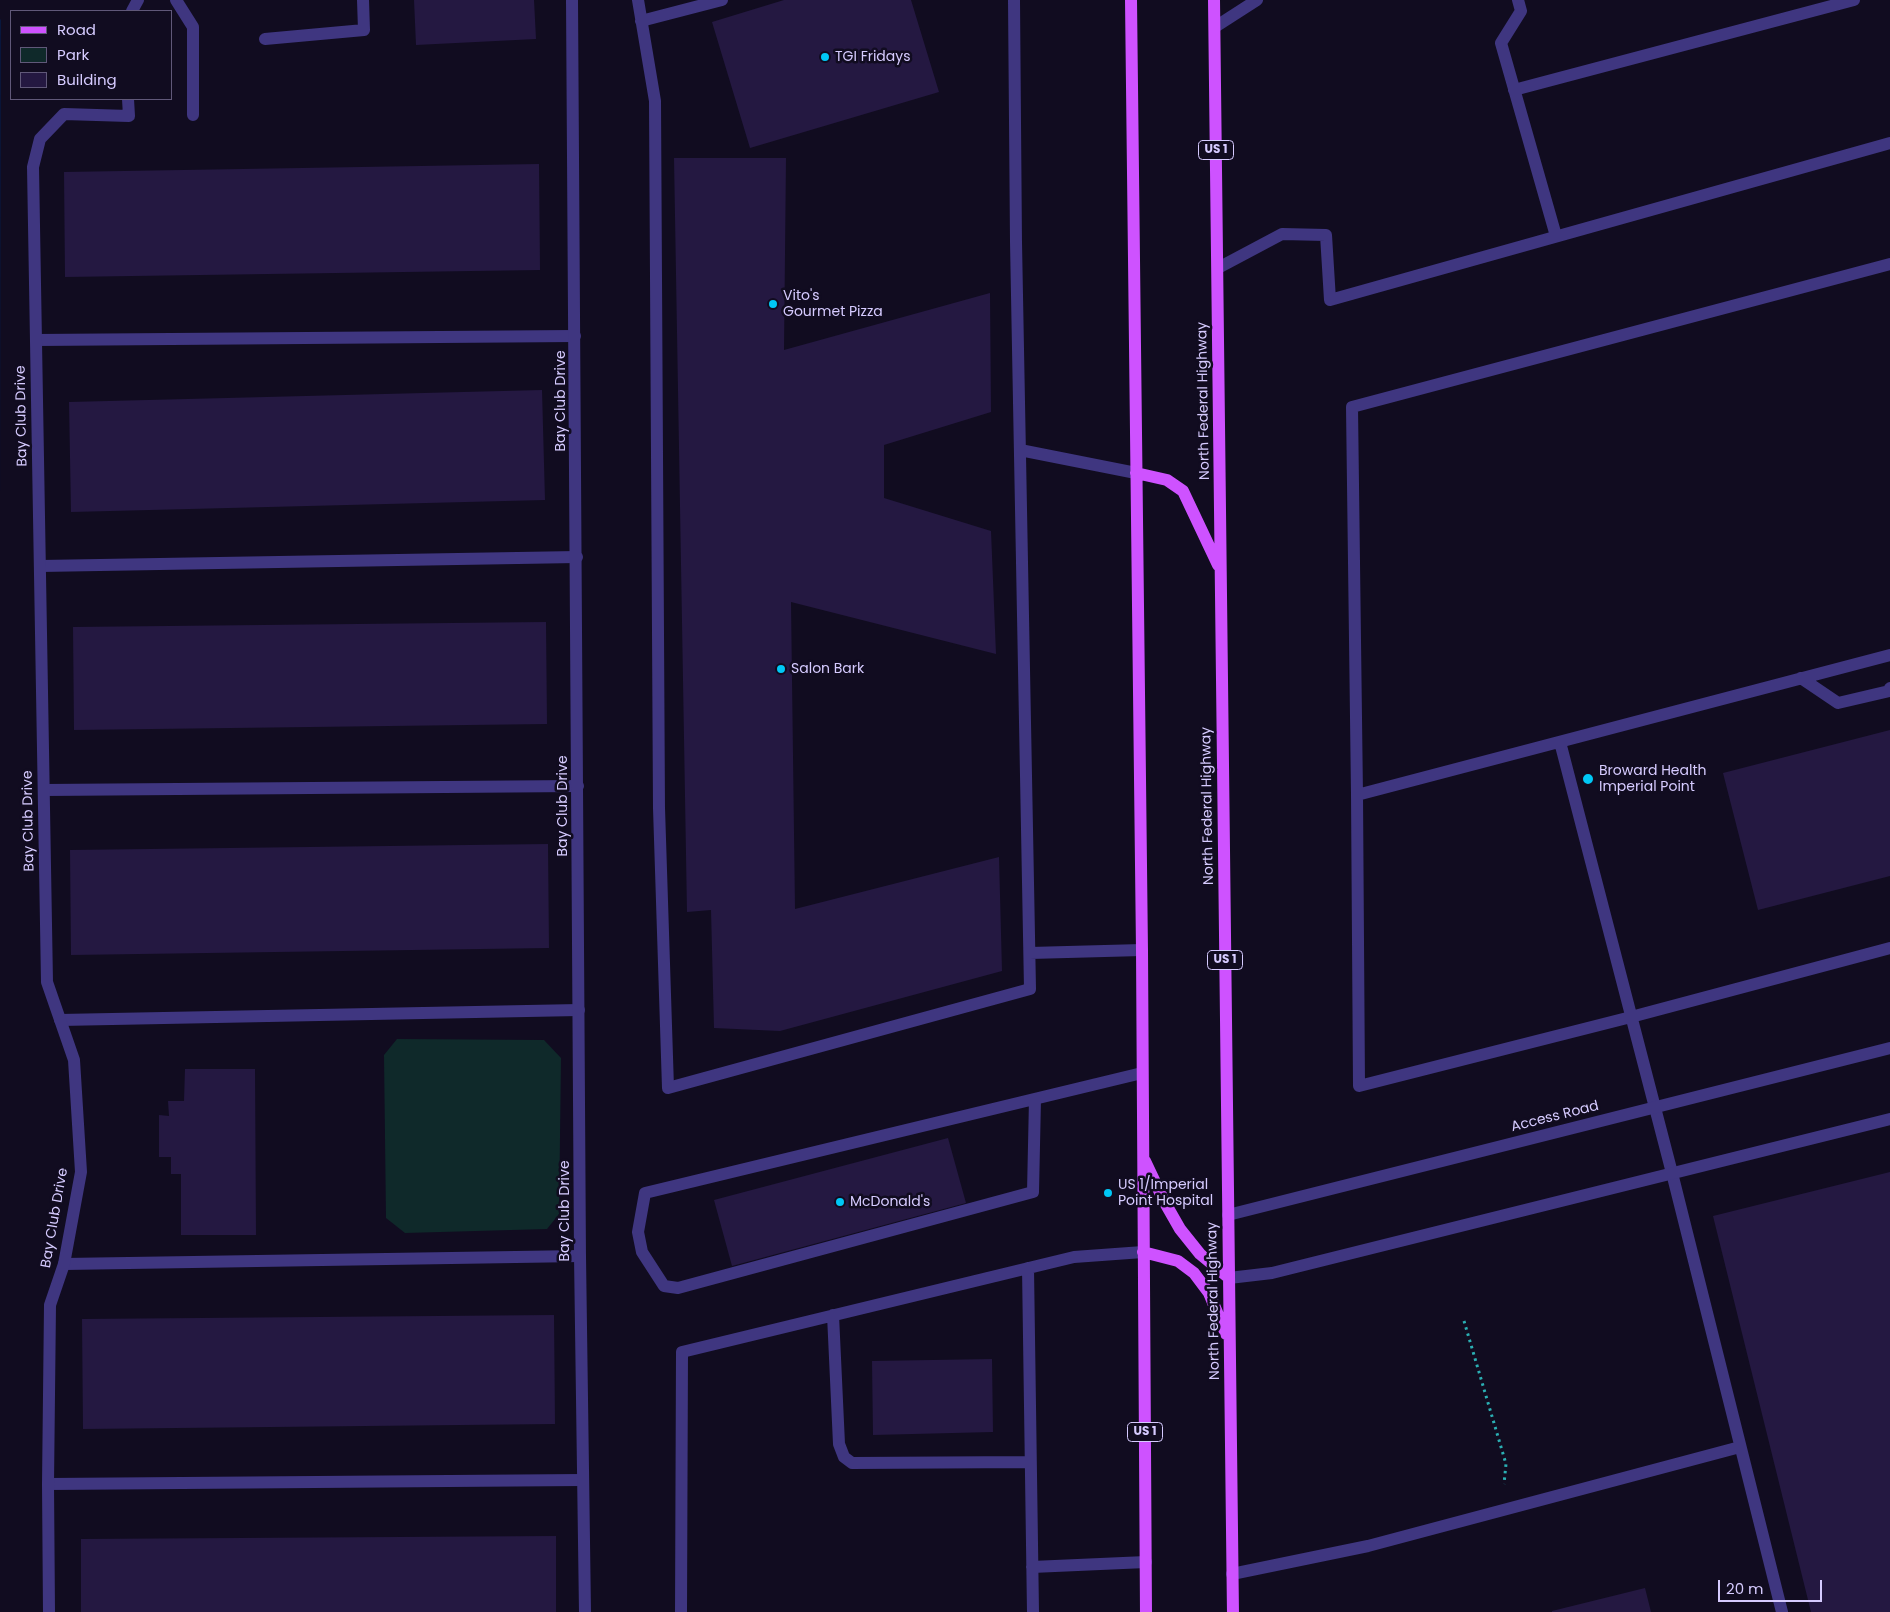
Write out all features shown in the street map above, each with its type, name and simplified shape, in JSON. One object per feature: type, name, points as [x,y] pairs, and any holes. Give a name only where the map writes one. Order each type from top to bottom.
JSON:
[{"type":"main road","name":"US 1","points":[[1131,0],[1142,950],[1146,1612]]},
{"type":"main road","name":"North Federal Highway","points":[[1214,0],[1233,1612]]},
{"type":"main road","points":[[1136,473],[1166,480],[1183,491],[1220,569]]},
{"type":"main road","points":[[1143,1157],[1164,1202],[1180,1229],[1200,1254],[1229,1278]]},
{"type":"main road","points":[[1143,1252],[1178,1260],[1194,1273],[1209,1292],[1229,1341]]},
{"type":"street","points":[[176,0],[193,27],[192,115]]},
{"type":"street","points":[[265,39],[364,30],[363,0]]},
{"type":"street","name":"Bay Club Drive","points":[[572,0],[580,1256],[585,1612]]},
{"type":"street","points":[[638,0],[655,101],[659,808],[668,1088],[1030,990],[1014,0]]},
{"type":"street","points":[[641,21],[722,0]]},
{"type":"street","points":[[1215,27],[1257,0]]},
{"type":"street","points":[[1518,0],[1521,11],[1501,43],[1556,236]]},
{"type":"street","points":[[1514,90],[1854,0]]},
{"type":"street","name":"Bay Club Drive","points":[[49,1612],[50,1305],[64,1264],[81,1172],[74,1060],[47,982],[33,167],[40,139],[64,114],[128,116],[128,100]]},
{"type":"street","points":[[1218,268],[1282,234],[1326,235],[1330,300],[1890,143]]},
{"type":"street","points":[[1890,264],[1352,408],[1358,796],[1359,1086],[1631,1017],[1890,948]]},
{"type":"street","points":[[36,340],[575,336]]},
{"type":"street","points":[[1020,450],[1136,473]]},
{"type":"street","points":[[40,566],[577,557]]},
{"type":"street","points":[[1358,796],[1890,655]]},
{"type":"street","points":[[1801,678],[1838,704],[1888,691],[1890,688]]},
{"type":"street","points":[[1560,742],[1672,1173],[1782,1612]]},
{"type":"street","points":[[44,790],[578,786]]},
{"type":"street","points":[[1030,953],[1142,950]]},
{"type":"street","points":[[60,1020],[579,1010]]},
{"type":"street","name":"Access Road","points":[[1228,1215],[1890,1048]]},
{"type":"street","points":[[1035,1099],[1033,1192],[678,1288],[664,1286],[642,1252],[638,1232],[645,1193],[1142,1073]]},
{"type":"street","points":[[1229,1278],[1272,1273],[1890,1119]]},
{"type":"street","points":[[681,1612],[682,1352],[1074,1257],[1143,1252]]},
{"type":"street","points":[[64,1264],[580,1256]]},
{"type":"street","points":[[1028,1268],[1032,1612]]},
{"type":"street","points":[[834,1315],[839,1444],[844,1457],[852,1463],[1030,1462]]},
{"type":"street","points":[[1232,1574],[1368,1546],[1740,1447]]},
{"type":"street","points":[[48,1484],[583,1480]]},
{"type":"street","points":[[1032,1567],[1146,1562]]},
{"type":"path","points":[[1464,1321],[1506,1464],[1504,1484]]},
{"type":"green space","points":[[397,1039],[544,1040],[561,1058],[559,1214],[547,1229],[405,1233],[386,1218],[384,1055]]},
{"type":"water","points":[[0,19],[1,20],[0,503]]},
{"type":"building","points":[[414,0],[534,0],[536,39],[416,45]]},
{"type":"building","name":"TGI Fridays","points":[[784,0],[911,0],[939,92],[750,148],[712,22]]},
{"type":"building","points":[[674,158],[786,158],[784,350],[990,293],[991,412],[884,445],[884,498],[991,531],[996,654],[791,602],[795,909],[999,857],[1002,971],[780,1031],[714,1028],[711,910],[687,912]]},
{"type":"building","points":[[539,164],[540,270],[65,277],[64,172]]},
{"type":"building","points":[[542,390],[545,500],[71,512],[69,402]]},
{"type":"building","points":[[546,622],[547,724],[74,730],[73,627]]},
{"type":"building","points":[[1890,730],[1890,876],[1758,910],[1723,773]]},
{"type":"building","points":[[548,844],[549,948],[71,955],[70,850]]},
{"type":"building","points":[[185,1069],[255,1069],[256,1235],[181,1235],[181,1174],[171,1174],[171,1157],[159,1157],[159,1115],[169,1116],[168,1101],[184,1101]]},
{"type":"building","name":"McDonald's","points":[[948,1138],[966,1203],[732,1266],[714,1200]]},
{"type":"building","points":[[1890,1172],[1890,1612],[1811,1612],[1713,1216]]},
{"type":"building","points":[[554,1315],[555,1424],[83,1429],[82,1319]]},
{"type":"building","points":[[992,1359],[993,1432],[873,1435],[872,1361]]},
{"type":"building","points":[[556,1536],[556,1612],[81,1612],[81,1539]]},
{"type":"building","points":[[1645,1588],[1651,1612],[1552,1612],[1552,1611]]},
{"type":"place","name":"TGI Fridays","points":[[825,57]]},
{"type":"place","name":"Vito's Gourmet Pizza","points":[[773,304]]},
{"type":"place","name":"Salon Bark","points":[[781,669]]},
{"type":"place","name":"Broward Health Imperial Point","points":[[1588,779]]},
{"type":"place","name":"US 1/Imperial Point Hospital","points":[[1108,1193]]},
{"type":"place","name":"McDonald's","points":[[840,1202]]}]
